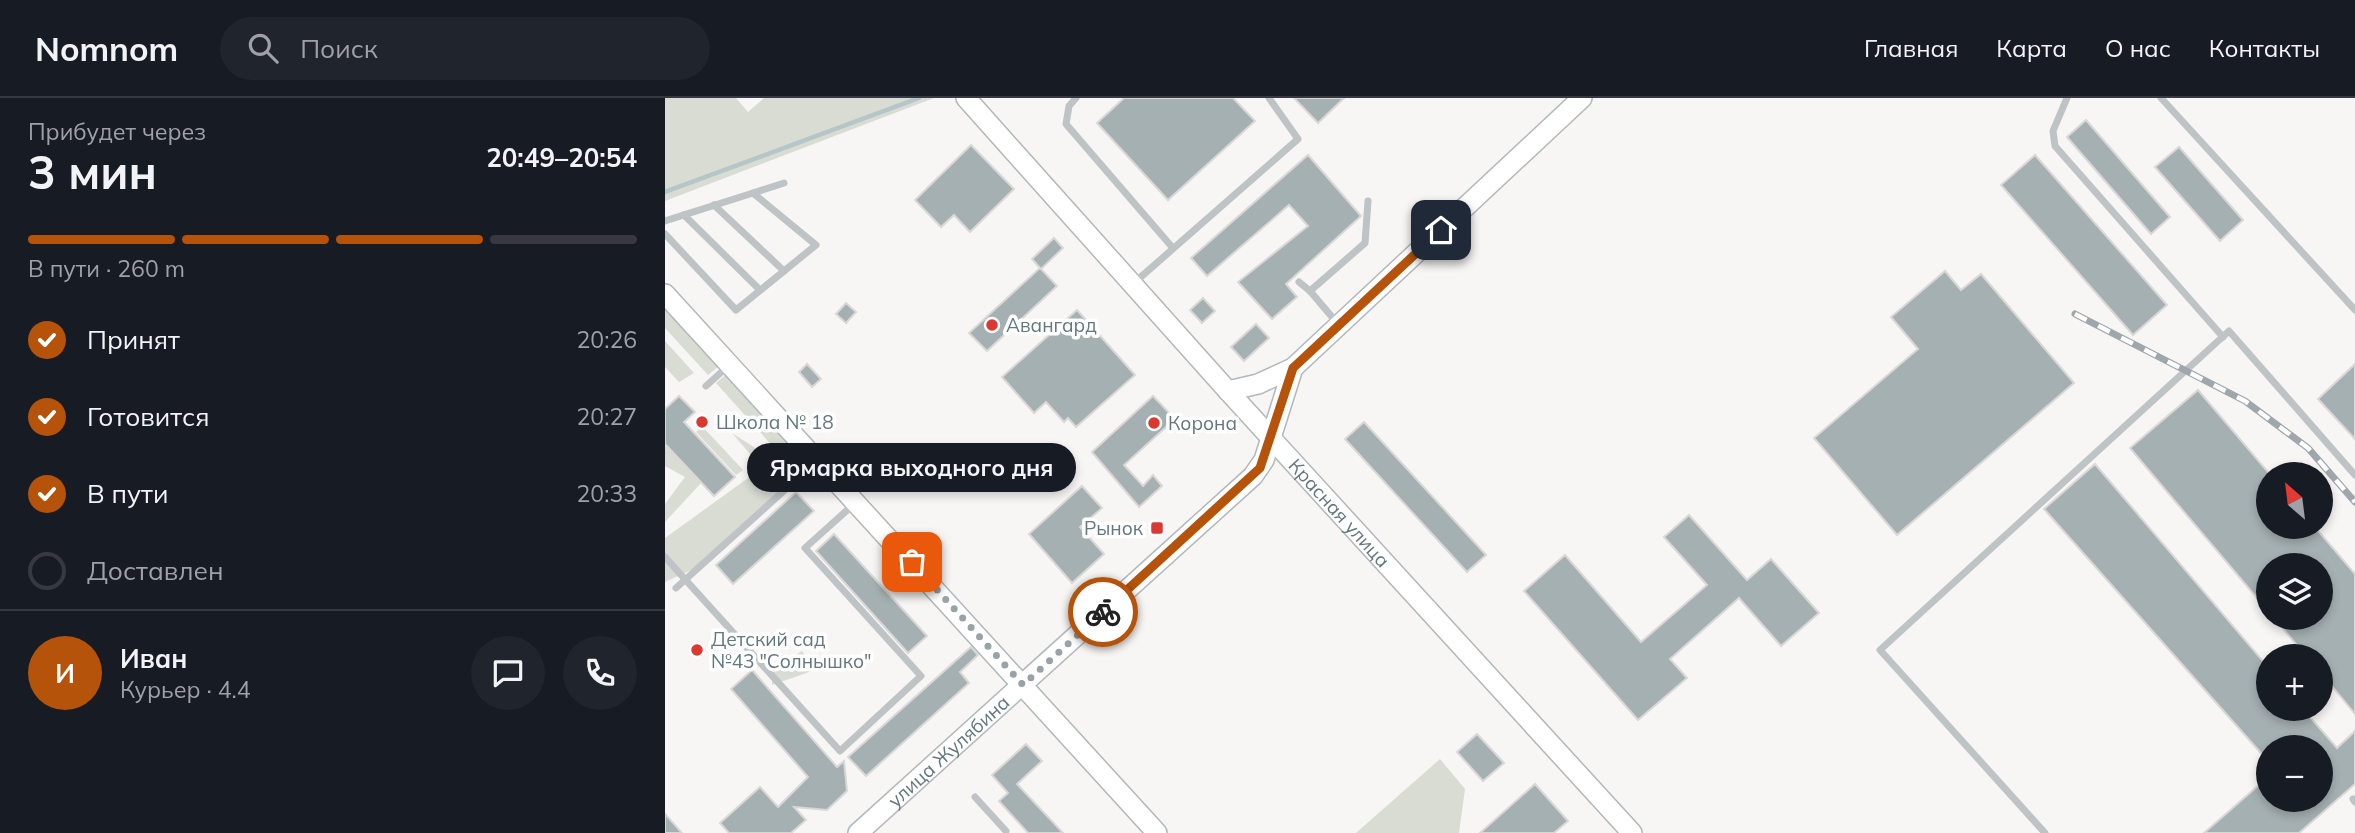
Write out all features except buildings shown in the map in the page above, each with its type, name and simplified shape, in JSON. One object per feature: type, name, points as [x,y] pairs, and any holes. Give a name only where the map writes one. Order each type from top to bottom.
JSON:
[{"type":"main road","name":"Красная улица","points":[[966,98],[1228,391],[1632,833]]},
{"type":"main road","name":"улица Жулябина","points":[[858,833],[1253,476],[1264,460],[1293,368],[1582,98]]},
{"type":"main road","points":[[665,294],[857,501],[1157,833]]},
{"type":"main road","points":[[1228,391],[1258,384],[1293,368]]},
{"type":"lane","points":[[1076,98],[1069,106],[1066,124],[1172,247]]},
{"type":"lane","points":[[1133,284],[1298,138],[1269,98]]},
{"type":"lane","points":[[2067,98],[2052,138],[2060,154],[2223,337]]},
{"type":"lane","points":[[2161,98],[2355,310]]},
{"type":"lane","points":[[665,221],[784,183]]},
{"type":"lane","points":[[665,234],[736,310],[817,245],[753,193]]},
{"type":"lane","points":[[1310,291],[1365,243],[1368,201]]},
{"type":"lane","points":[[715,205],[784,271]]},
{"type":"lane","points":[[684,215],[760,290]]},
{"type":"lane","points":[[1299,282],[1339,324]]},
{"type":"lane","points":[[2045,833],[1880,650],[2229,331],[2355,475]]},
{"type":"lane","points":[[706,386],[730,364]]},
{"type":"lane","points":[[676,588],[817,460]]},
{"type":"lane","points":[[665,557],[840,751],[921,676],[805,548],[857,501]]},
{"type":"lane","points":[[975,797],[1005,832]]},
{"type":"shaded area","points":[[665,98],[736,98],[748,112],[764,98],[934,98],[665,201]]},
{"type":"shaded area","points":[[665,305],[720,365],[708,375],[665,328]]},
{"type":"shaded area","points":[[665,341],[694,373],[679,382],[665,367]]},
{"type":"shaded area","points":[[728,373],[805,458],[802,461],[795,454],[788,460],[793,469],[716,383]]},
{"type":"shaded area","points":[[702,426],[743,470],[736,475],[696,432]]},
{"type":"shaded area","points":[[732,433],[771,458],[793,482],[711,561],[665,582],[665,538],[762,468]]},
{"type":"shaded area","points":[[665,447],[668,447],[701,483],[665,522],[665,504],[685,477],[665,466]]},
{"type":"shaded area","points":[[802,651],[815,670],[772,685],[772,670]]},
{"type":"shaded area","points":[[1440,759],[1465,789],[1459,833],[1356,833]]},
{"type":"waterway","points":[[665,192],[919,98]]},
{"type":"railway","points":[[2075,314],[2245,401],[2308,448],[2355,502]]},
{"type":"way so far","points":[[912,562],[1023,685],[1103,612]]},
{"type":"place","name":"Авангард","points":[[992,325]]},
{"type":"place","name":"Школа № 18","points":[[702,422]]},
{"type":"place","name":"Корона","points":[[1154,423]]},
{"type":"place","name":"Рынок","points":[[1157,528]]},
{"type":"place","name":"Ярмарка выходного дня","points":[[912,562]]},
{"type":"place","name":"Детский сад №43 \"Солнышко\"","points":[[697,650]]},
{"type":"route","points":[[1103,612],[1253,476],[1264,460],[1293,368],[1441,230]]}]
